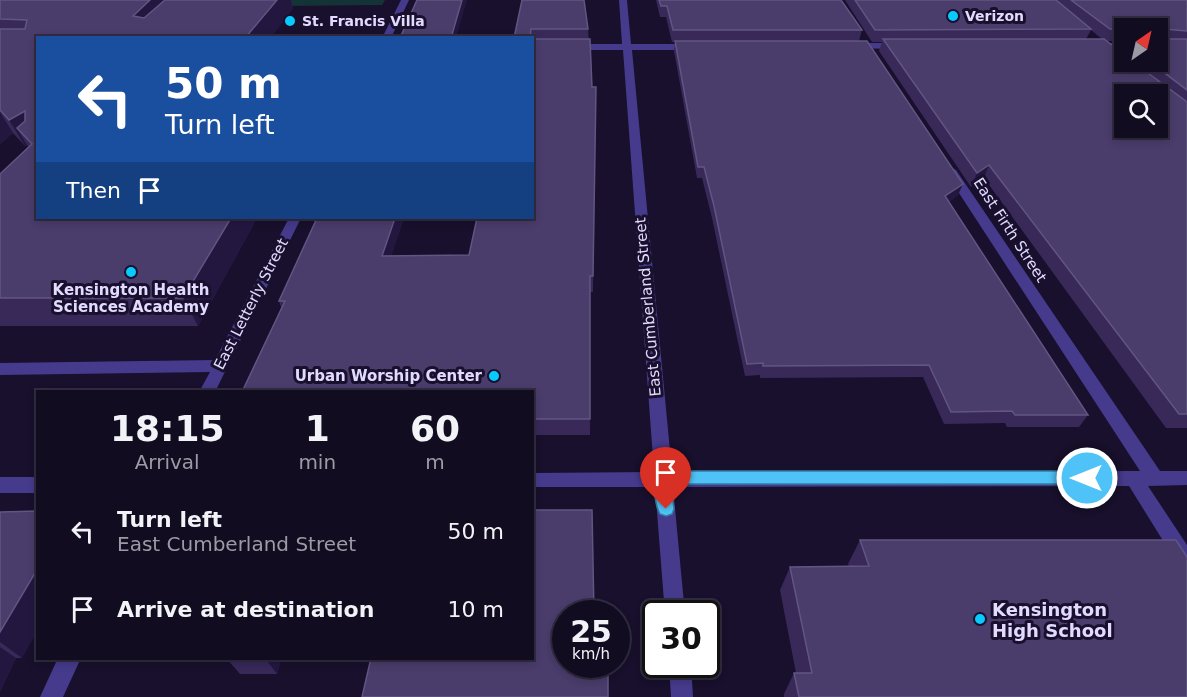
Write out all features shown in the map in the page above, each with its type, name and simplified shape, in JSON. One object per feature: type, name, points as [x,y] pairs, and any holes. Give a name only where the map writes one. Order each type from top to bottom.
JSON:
[{"type":"street","points":[[387,36],[405,0]]},
{"type":"street","name":"East Cumberland Street","points":[[623,0],[674,600]]},
{"type":"street","points":[[856,28],[872,51]]},
{"type":"street","points":[[1097,43],[1114,57]]},
{"type":"street","points":[[1077,46],[1097,43],[1114,45]]},
{"type":"street","points":[[834,46],[872,51],[915,46]]},
{"type":"street","points":[[534,47],[708,47]]},
{"type":"street","name":"East Firth Street","points":[[940,154],[1154,477]]},
{"type":"street","name":"East Letterly Street","points":[[208,390],[294,219]]},
{"type":"street","points":[[0,369],[220,366]]},
{"type":"street","points":[[1134,478],[1187,562]]},
{"type":"street","points":[[534,480],[1187,478]]},
{"type":"street","points":[[0,485],[36,485]]},
{"type":"street","points":[[51,697],[69,660]]},
{"type":"street","points":[[681,678],[682,697]]},
{"type":"green space","points":[[290,0],[385,0],[382,5],[285,6]]},
{"type":"building","points":[[0,0],[150,0],[133,16],[144,18],[165,0],[277,0],[247,36],[36,36],[36,219],[230,219],[183,298],[0,298],[0,174],[32,144],[17,128],[25,121],[25,111],[9,120],[0,110],[0,29],[25,29],[27,20],[0,19]]},
{"type":"building","points":[[417,0],[462,0],[452,36],[401,36]]},
{"type":"building","points":[[522,0],[584,0],[588,29],[531,29],[530,36],[514,36]]},
{"type":"building","points":[[659,0],[841,0],[862,30],[673,30],[667,6],[661,6]]},
{"type":"building","name":"Verizon","points":[[855,0],[1056,0],[1091,29],[875,30]]},
{"type":"building","points":[[1071,0],[1187,0],[1187,31],[1168,29],[1168,18],[1114,18],[1114,29],[1110,29]]},
{"type":"building","points":[[534,39],[590,39],[592,87],[596,87],[593,276],[590,276],[590,419],[534,419],[534,390],[243,390],[285,301],[279,301],[317,219],[395,219],[382,256],[469,255],[477,219],[534,219]]},
{"type":"building","points":[[883,39],[1104,39],[1114,47],[1114,72],[1146,72],[1163,84],[1114,84],[1114,138],[1168,138],[1168,88],[1187,102],[1187,414],[1179,414],[989,165],[977,173]]},
{"type":"building","points":[[1168,39],[1187,39],[1187,90],[1163,72],[1168,72]]},
{"type":"building","points":[[675,41],[867,41],[963,184],[945,196],[1088,415],[1015,415],[1012,411],[951,412],[929,365],[763,366],[763,363],[747,364],[714,206],[704,167],[698,167]]},
{"type":"building","points":[[534,510],[592,510],[594,600],[552,600],[552,678],[608,678],[608,697],[362,697],[371,660],[534,660]]},
{"type":"building","points":[[36,511],[36,571],[0,632],[0,512]]},
{"type":"building","name":"Kensington High School","points":[[860,540],[1176,540],[1187,557],[1187,697],[799,697],[794,673],[812,673],[790,567],[869,566]]},
{"type":"place","name":"Verizon","points":[[953,16]]},
{"type":"place","name":"St. Francis Villa","points":[[290,21]]},
{"type":"place","name":"Kensington Health Sciences Academy","points":[[131,272]]},
{"type":"place","name":"Urban Worship Center","points":[[494,376]]},
{"type":"place","name":"Kensington High School","points":[[980,619]]},
{"type":"route","points":[[666,509],[662,478],[1087,478]]}]
